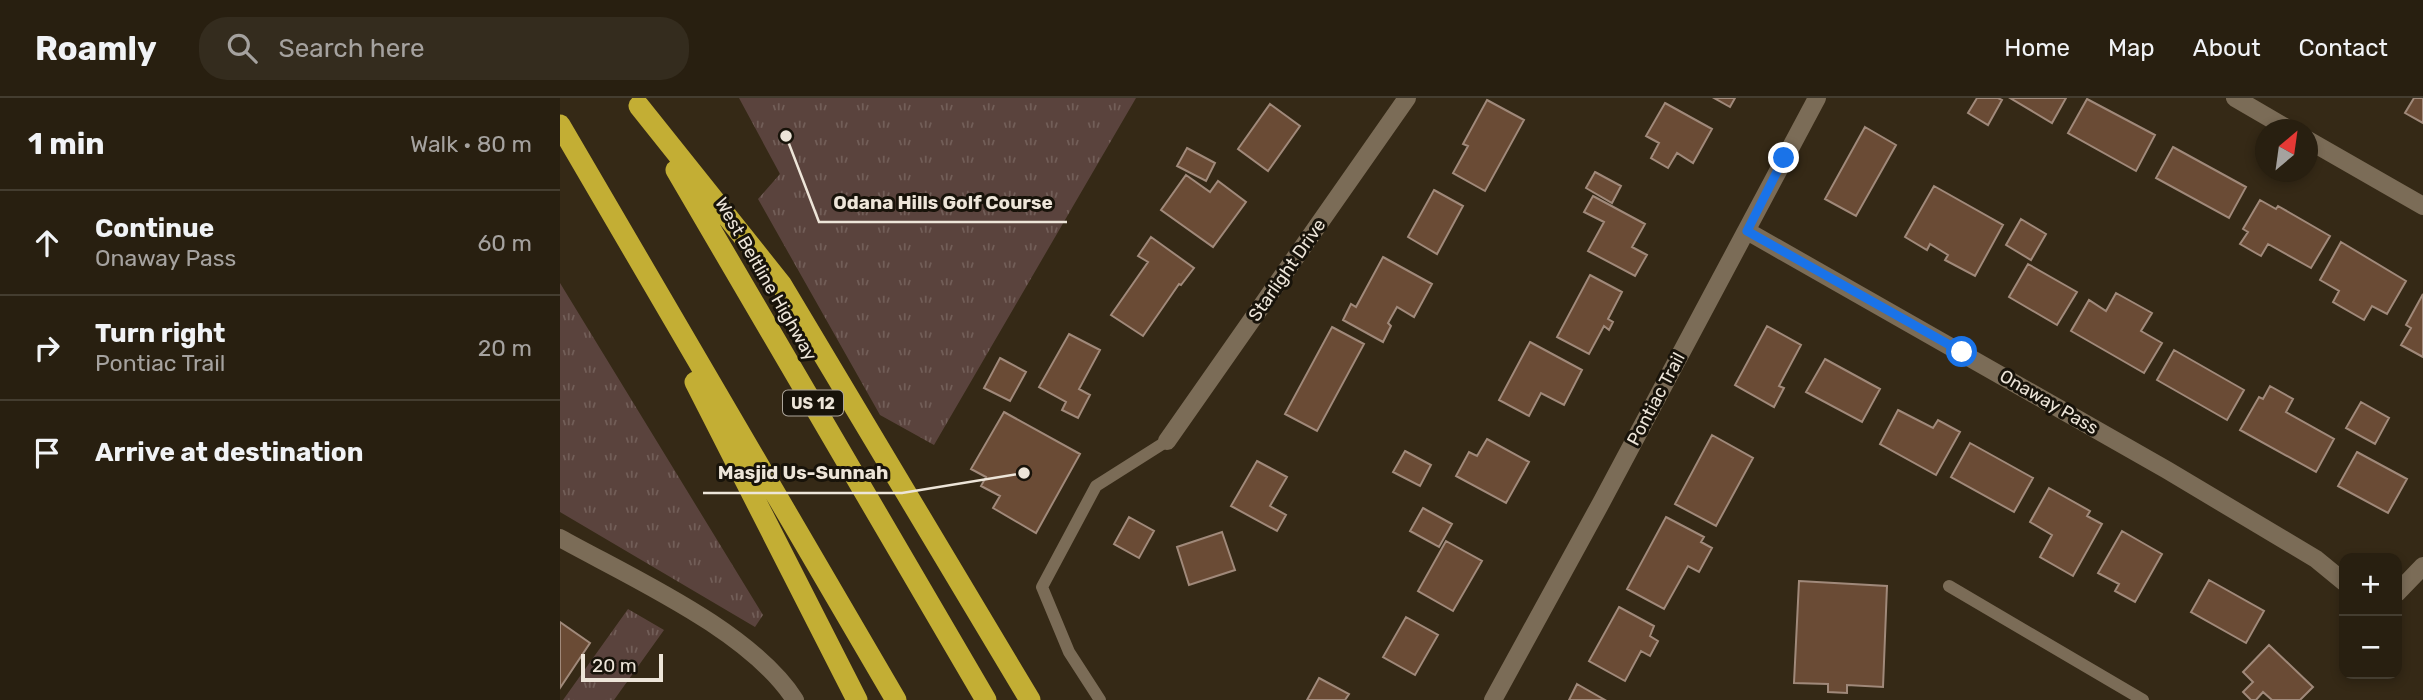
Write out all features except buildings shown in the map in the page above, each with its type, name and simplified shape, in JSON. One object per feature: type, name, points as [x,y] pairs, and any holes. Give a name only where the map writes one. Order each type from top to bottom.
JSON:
[{"type":"highway","name":"West Beltline Highway","points":[[637,102],[986,700]]},
{"type":"highway","points":[[637,102],[780,284],[1030,700]]},
{"type":"highway","points":[[560,125],[896,700]]},
{"type":"highway","points":[[611,214],[858,700]]},
{"type":"street","name":"Starlight Drive","points":[[1167,441],[1407,98]]},
{"type":"street","name":"Pontiac Trail","points":[[1493,700],[1817,98]]},
{"type":"street","points":[[2235,98],[2271,119]]},
{"type":"street","points":[[2318,146],[2423,206]]},
{"type":"street","name":"Onaway Pass","points":[[1747,231],[2167,470],[2316,559],[2339,578]]},
{"type":"street","points":[[560,538],[720,629],[757,657],[795,700]]},
{"type":"street","points":[[2402,588],[2423,566]]},
{"type":"lane","points":[[1100,700],[1069,652],[1042,587],[1096,486],[1167,441]]},
{"type":"lane","points":[[1949,586],[2144,700]]},
{"type":"green space","points":[[739,98],[1136,98],[934,445],[880,415],[758,199],[780,174]]},
{"type":"green space","points":[[560,283],[763,615],[755,627],[560,512]]},
{"type":"green space","points":[[628,609],[664,630],[614,700],[563,700]]},
{"type":"place","name":"Odana Hills Golf Course","points":[[786,136]]},
{"type":"place","name":"Masjid Us-Sunnah","points":[[1024,473]]},
{"type":"route","points":[[1784,158],[1747,231],[1962,352]]}]
